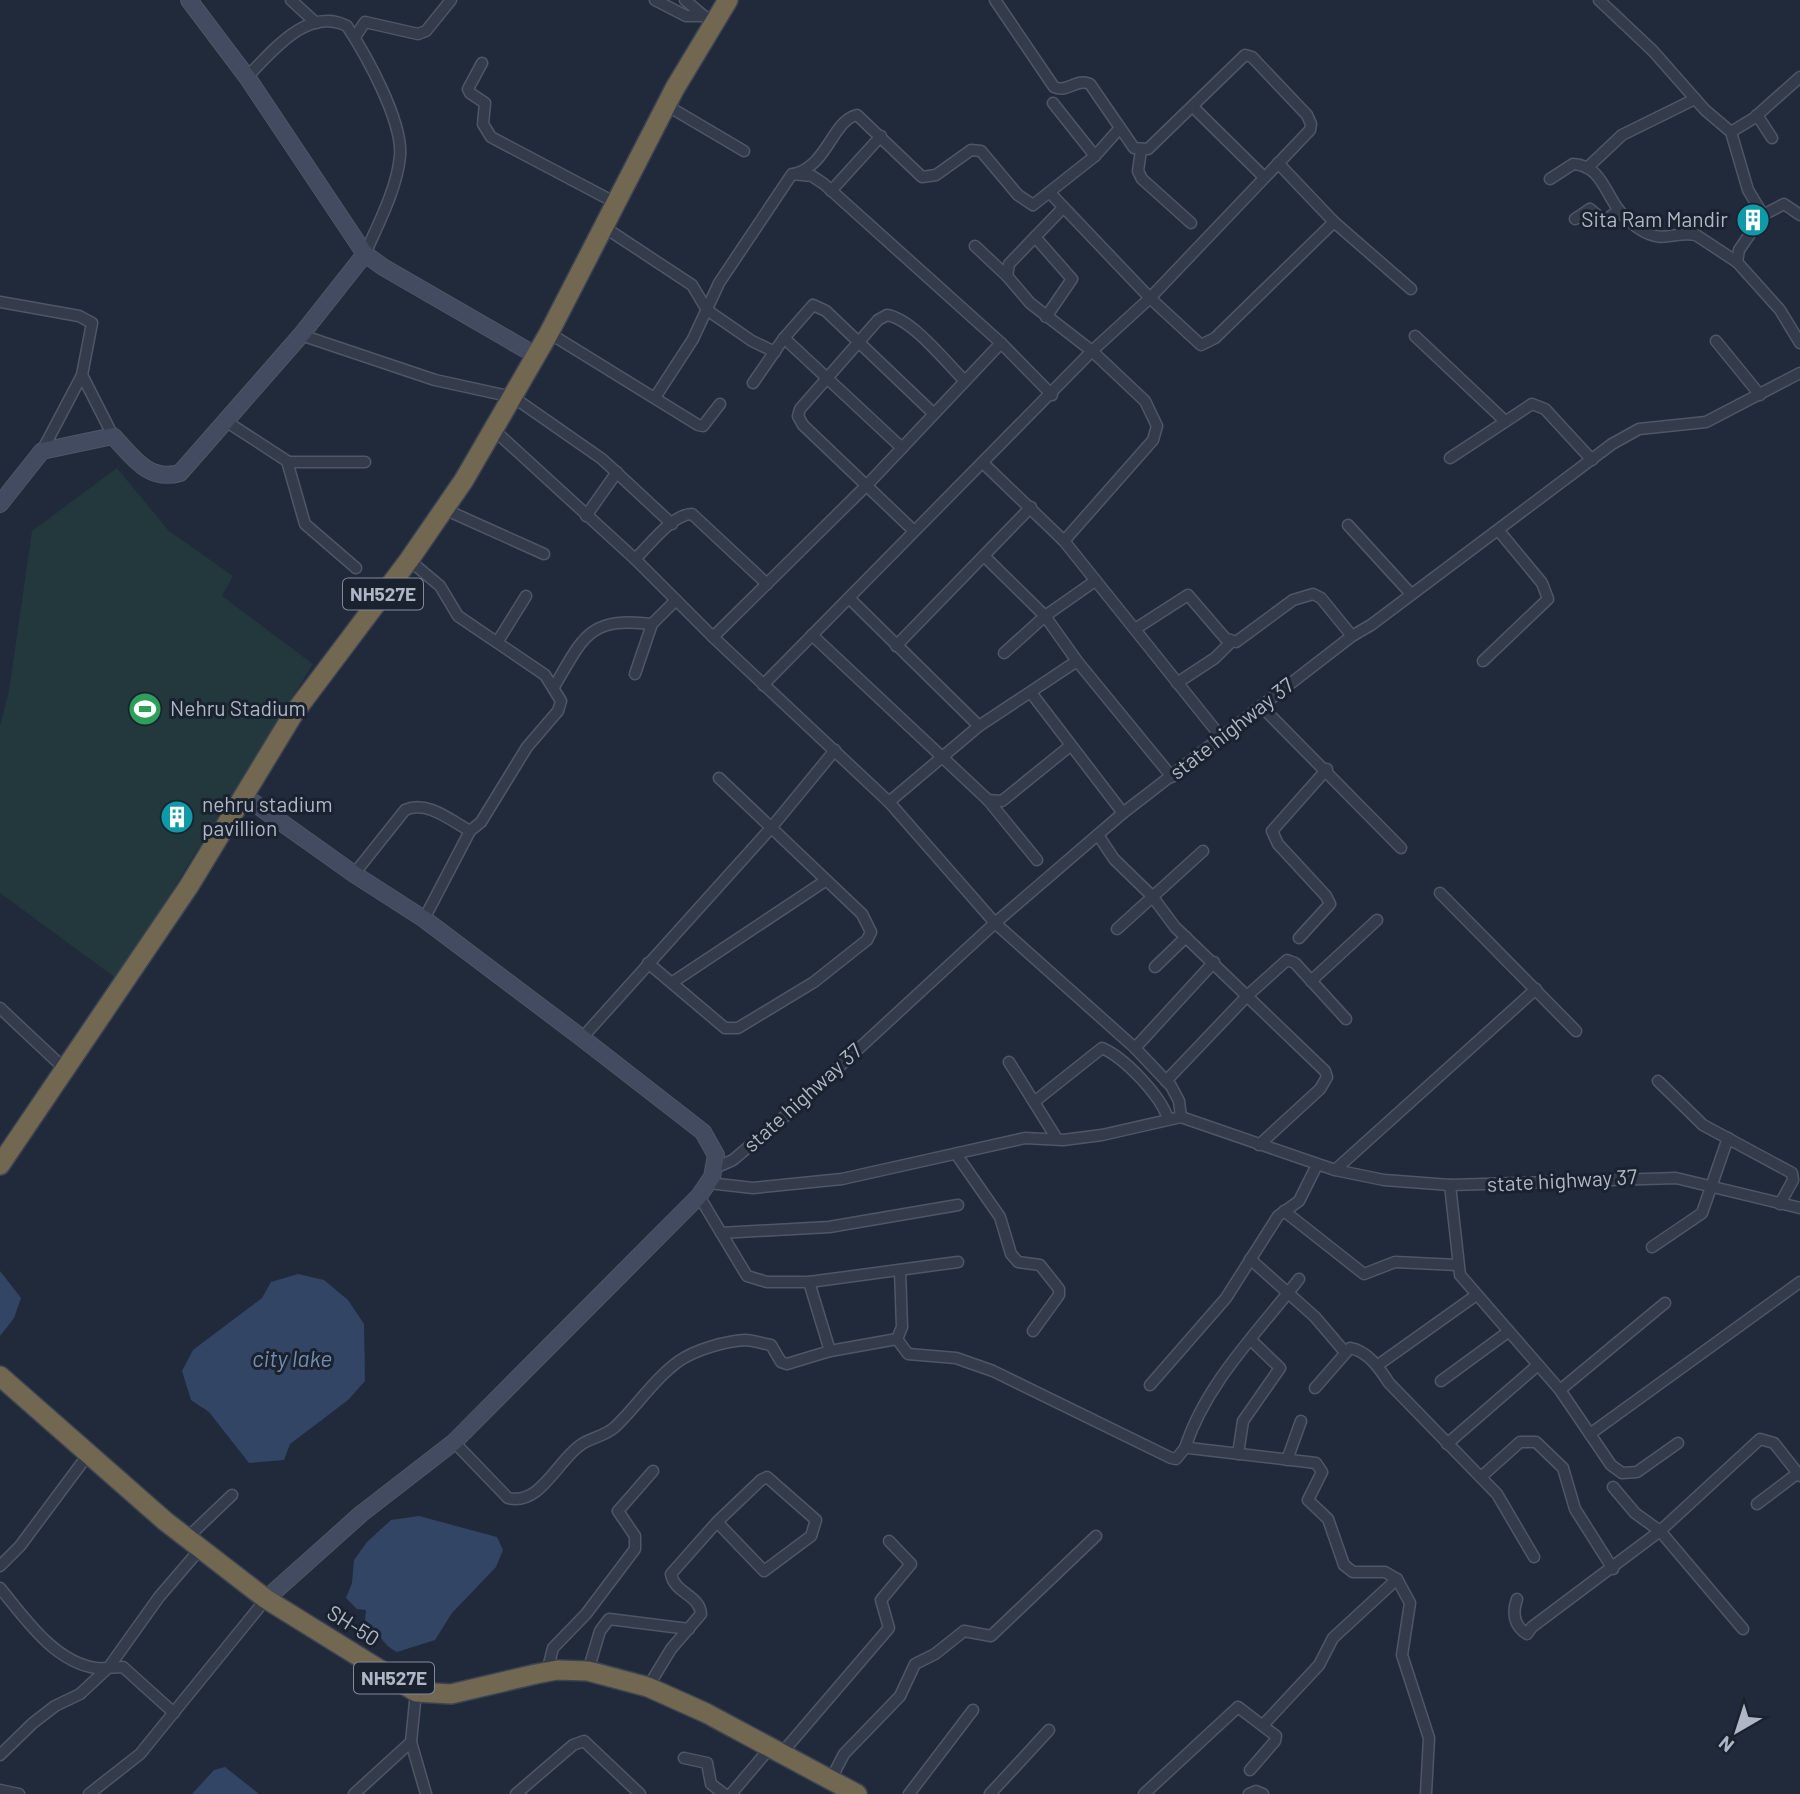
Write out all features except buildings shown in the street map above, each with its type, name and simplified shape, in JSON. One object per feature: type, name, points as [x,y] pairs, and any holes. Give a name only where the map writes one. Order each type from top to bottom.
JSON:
[{"type":"highway","name":"NH527E","points":[[0,1166],[189,886],[294,713],[409,560],[494,430],[537,356],[708,20],[728,0]]},
{"type":"highway","name":"SH-50","points":[[0,1376],[194,1543],[266,1598],[416,1692],[451,1694],[547,1672],[588,1671],[648,1687],[706,1713],[858,1794]]},
{"type":"street","points":[[190,0],[247,77],[366,254],[383,267],[537,356]]},
{"type":"street","points":[[291,0],[316,23]]},
{"type":"street","points":[[355,37],[365,23],[418,34],[426,31],[451,0]]},
{"type":"street","points":[[655,0],[686,16],[708,20]]},
{"type":"street","points":[[685,0],[708,20]]},
{"type":"street","points":[[763,685],[850,599],[913,530],[1052,395],[1092,351],[1150,298],[1310,130],[1311,124],[1291,97],[1252,57],[1238,58],[1193,107],[1148,149],[1134,148],[1090,84],[1079,82],[1066,89],[1054,87],[995,0]]},
{"type":"street","points":[[1601,1],[1653,51],[1695,99],[1731,132],[1748,190],[1761,207],[1763,215]]},
{"type":"street","points":[[82,375],[113,436],[148,472],[164,478],[180,473],[192,463],[274,367],[366,254],[397,172],[400,154],[399,136],[380,88],[355,37],[347,26],[340,22],[316,23],[286,38],[247,77]]},
{"type":"street","points":[[482,63],[468,89],[485,103],[483,124],[491,137],[616,203]]},
{"type":"street","points":[[1731,132],[1757,115],[1800,78]]},
{"type":"street","points":[[1587,168],[1622,135],[1695,99]]},
{"type":"street","points":[[1053,103],[1095,156]]},
{"type":"street","points":[[666,105],[744,151]]},
{"type":"street","points":[[1193,107],[1264,177]]},
{"type":"street","points":[[656,396],[693,339],[719,283],[792,174],[804,171],[818,160],[850,117],[857,115],[922,177],[936,175],[976,149],[987,156],[1028,203],[1039,204],[1095,156],[1121,128]]},
{"type":"street","points":[[1757,115],[1772,138]]},
{"type":"street","points":[[831,191],[881,136]]},
{"type":"street","points":[[1141,150],[1138,171],[1142,179],[1191,223]]},
{"type":"street","points":[[1278,163],[1334,222],[1411,289]]},
{"type":"street","points":[[1550,178],[1570,165],[1587,168],[1605,184],[1619,210],[1649,234],[1669,238],[1696,235],[1737,262],[1780,310],[1800,343]]},
{"type":"street","points":[[792,174],[812,176],[831,191],[1001,343],[1052,395]]},
{"type":"street","points":[[1050,193],[1062,209],[1195,342],[1208,343],[1334,222]]},
{"type":"street","points":[[1737,262],[1739,250],[1763,215],[1784,204],[1800,215]]},
{"type":"street","points":[[1007,276],[1009,264],[1062,209]]},
{"type":"street","points":[[1575,219],[1590,209],[1604,221],[1619,210]]},
{"type":"street","points":[[604,227],[692,285],[707,310],[752,341],[775,352]]},
{"type":"street","points":[[1035,237],[1072,279],[1046,317]]},
{"type":"street","points":[[975,246],[1046,317],[1092,351],[1145,401],[1157,426],[1153,440],[1064,541]]},
{"type":"street","points":[[0,302],[79,316],[92,323],[82,375],[42,451],[0,504]]},
{"type":"street","points":[[754,383],[784,338],[813,305],[826,311],[933,413]]},
{"type":"street","points":[[913,530],[799,420],[800,410],[878,320],[887,314],[897,316],[964,380]]},
{"type":"street","points":[[549,333],[656,396],[698,425],[707,422],[720,404]]},
{"type":"street","points":[[301,335],[435,380],[513,397],[617,472],[672,524]]},
{"type":"street","points":[[1415,336],[1505,421]]},
{"type":"street","points":[[784,338],[902,447]]},
{"type":"street","points":[[1716,341],[1759,396]]},
{"type":"street","points":[[713,637],[868,484],[1001,343]]},
{"type":"street","name":"state highway 37","points":[[708,1182],[791,1111],[995,923],[1122,813],[1352,636],[1499,531],[1592,460],[1639,429],[1706,422],[1800,373]]},
{"type":"street","points":[[1450,458],[1532,404],[1545,409],[1592,460]]},
{"type":"street","points":[[227,422],[287,462],[365,462]]},
{"type":"street","points":[[494,430],[635,559],[763,685],[889,802],[995,923],[1135,1048],[1166,1081],[1177,1094],[1181,1117]]},
{"type":"street","points":[[42,451],[113,436]]},
{"type":"street","points":[[287,462],[305,524],[356,568]]},
{"type":"street","points":[[983,463],[1064,541],[1221,737]]},
{"type":"street","points":[[586,516],[617,472]]},
{"type":"street","points":[[895,646],[1031,507]]},
{"type":"street","points":[[444,509],[544,554]]},
{"type":"street","points":[[635,559],[686,514],[699,517],[767,584]]},
{"type":"street","points":[[1348,524],[1411,594]]},
{"type":"street","points":[[1483,661],[1548,599],[1542,583],[1499,531]]},
{"type":"street","points":[[984,556],[1045,616],[1077,661],[1172,777]]},
{"type":"street","points":[[409,560],[440,586],[458,616],[535,666],[554,687],[561,701],[558,711],[527,747],[481,822],[470,831],[424,919]]},
{"type":"street","points":[[1003,653],[1045,616],[1095,581]]},
{"type":"street","points":[[1177,683],[1215,658],[1231,642],[1245,637],[1293,600],[1313,594],[1321,598],[1352,636]]},
{"type":"street","points":[[1135,629],[1188,595],[1231,642]]},
{"type":"street","points":[[498,641],[526,596]]},
{"type":"street","points":[[850,599],[979,726]]},
{"type":"street","points":[[635,674],[652,624],[676,600]]},
{"type":"street","points":[[554,687],[571,657],[597,627],[631,621],[652,624]]},
{"type":"street","points":[[812,635],[858,675],[940,758],[988,800],[1037,860]]},
{"type":"street","points":[[889,802],[979,726],[1032,694],[1077,661]]},
{"type":"street","points":[[1032,694],[1122,813]]},
{"type":"street","points":[[1261,706],[1327,769],[1401,848]]},
{"type":"street","points":[[988,800],[1002,801],[1070,746]]},
{"type":"street","points":[[582,1038],[771,828],[835,750]]},
{"type":"street","points":[[1299,938],[1330,904],[1326,896],[1278,844],[1272,831],[1327,769]]},
{"type":"street","points":[[648,963],[724,1028],[738,1028],[814,982],[867,940],[871,932],[862,914],[719,778]]},
{"type":"street","points":[[89,1794],[140,1754],[266,1598],[361,1514],[454,1442],[708,1182],[716,1155],[703,1132],[582,1038],[424,919],[354,874],[243,795]]},
{"type":"street","points":[[354,874],[405,810],[412,807],[428,808],[470,831]]},
{"type":"street","points":[[1098,835],[1114,859],[1152,896],[1186,937],[1318,1063],[1327,1077],[1320,1089],[1259,1145]]},
{"type":"street","points":[[1117,929],[1203,851]]},
{"type":"street","points":[[673,982],[825,881]]},
{"type":"street","points":[[1440,893],[1576,1031]]},
{"type":"street","points":[[1311,981],[1377,920]]},
{"type":"street","points":[[1155,967],[1186,937]]},
{"type":"street","points":[[1166,1081],[1248,995],[1287,960],[1311,981],[1346,1019]]},
{"type":"street","points":[[1135,1048],[1214,962]]},
{"type":"street","points":[[1335,1170],[1536,989]]},
{"type":"street","points":[[0,1008],[66,1071]]},
{"type":"street","points":[[1034,1102],[1102,1048],[1151,1088],[1165,1109],[1168,1119]]},
{"type":"street","points":[[1009,1062],[1057,1139]]},
{"type":"street","points":[[1658,1081],[1698,1121],[1792,1173],[1793,1180],[1780,1204]]},
{"type":"street","name":"state highway 37","points":[[708,1182],[769,1188],[842,1179],[1025,1138],[1057,1139],[1102,1135],[1181,1117],[1335,1170],[1384,1180],[1450,1185],[1649,1176],[1676,1178],[1800,1208]]},
{"type":"street","points":[[1652,1247],[1702,1213],[1728,1138]]},
{"type":"street","points":[[956,1154],[1000,1217],[1011,1254],[1018,1262],[1040,1265],[1059,1289],[1059,1295],[1033,1331]]},
{"type":"street","points":[[1150,1385],[1226,1298],[1284,1210],[1299,1201],[1317,1164]]},
{"type":"street","points":[[708,1182],[721,1233],[741,1268],[754,1280],[809,1282],[958,1262]]},
{"type":"street","points":[[1450,1185],[1460,1275],[1475,1296],[1560,1390],[1611,1465],[1622,1474],[1637,1472],[1678,1443]]},
{"type":"street","points":[[721,1233],[799,1231],[902,1217],[958,1205]]},
{"type":"street","points":[[1284,1210],[1364,1274],[1395,1262],[1457,1265]]},
{"type":"street","points":[[1250,1259],[1315,1317],[1344,1351]]},
{"type":"street","points":[[897,1339],[902,1327],[900,1270]]},
{"type":"street","points":[[897,1339],[908,1354],[956,1358],[993,1371],[1176,1459],[1185,1448],[1201,1405],[1299,1279]]},
{"type":"street","points":[[809,1282],[830,1351]]},
{"type":"street","points":[[1590,1434],[1800,1282]]},
{"type":"street","points":[[1378,1365],[1475,1296]]},
{"type":"street","points":[[1560,1390],[1665,1303]]},
{"type":"street","points":[[1441,1381],[1508,1332]]},
{"type":"street","points":[[454,1442],[508,1498],[524,1498],[537,1490],[583,1443],[606,1435],[650,1387],[679,1361],[711,1348],[745,1340],[772,1345],[781,1362],[787,1364],[830,1351],[897,1339]]},
{"type":"street","points":[[1238,1454],[1243,1421],[1280,1368],[1251,1340]]},
{"type":"street","points":[[1315,1388],[1344,1351],[1357,1349],[1378,1365],[1389,1383],[1497,1494],[1534,1556]]},
{"type":"street","points":[[1447,1444],[1538,1365]]},
{"type":"street","points":[[1287,1460],[1301,1421]]},
{"type":"street","points":[[1517,1599],[1518,1628],[1527,1634],[1532,1627],[1613,1569],[1660,1531],[1760,1439],[1774,1443],[1799,1474],[1757,1504]]},
{"type":"street","points":[[1481,1477],[1520,1442],[1536,1441],[1563,1468],[1575,1509],[1613,1569]]},
{"type":"street","points":[[1185,1448],[1316,1463],[1322,1468],[1308,1500],[1328,1519],[1344,1565],[1353,1572],[1385,1572],[1397,1579],[1411,1607],[1402,1655],[1427,1731],[1426,1793]]},
{"type":"street","points":[[0,1566],[20,1546],[90,1452]]},
{"type":"street","points":[[547,1672],[553,1648],[586,1614],[635,1549],[635,1536],[618,1511],[653,1471]]},
{"type":"street","points":[[648,1687],[671,1649],[699,1619],[701,1609],[677,1587],[671,1574],[718,1522],[767,1477],[816,1520],[811,1536],[764,1571],[718,1522]]},
{"type":"street","points":[[1613,1487],[1635,1513],[1660,1531],[1743,1629]]},
{"type":"street","points":[[0,1755],[55,1706],[80,1694],[109,1667],[194,1543],[232,1494]]},
{"type":"street","points":[[831,1779],[844,1754],[900,1696],[915,1664],[935,1654],[964,1631],[991,1636],[1096,1536]]},
{"type":"street","points":[[731,1794],[776,1751],[889,1628],[881,1600],[911,1564],[889,1541]]},
{"type":"street","points":[[1264,1724],[1320,1665],[1333,1638],[1397,1579]]},
{"type":"street","points":[[0,1588],[38,1633],[67,1658],[96,1668],[123,1667],[174,1713]]},
{"type":"street","points":[[588,1671],[600,1631],[609,1619],[689,1629]]},
{"type":"street","points":[[416,1692],[411,1742],[426,1794]]},
{"type":"street","points":[[1144,1794],[1238,1706],[1273,1731],[1275,1741],[1250,1770]]},
{"type":"street","points":[[909,1794],[973,1710]]},
{"type":"street","points":[[990,1794],[1049,1730]]},
{"type":"street","points":[[516,1794],[573,1745],[584,1741],[640,1794]]},
{"type":"street","points":[[355,1794],[411,1742]]},
{"type":"street","points":[[684,1758],[707,1763],[711,1784],[724,1794]]},
{"type":"street","points":[[0,1790],[19,1794]]},
{"type":"street","points":[[1249,1794],[1256,1791],[1263,1794]]},
{"type":"green space","name":"Nehru Stadium","points":[[117,468],[169,531],[233,576],[222,596],[313,664],[117,979],[0,893],[0,726],[9,691],[32,531]]},
{"type":"water","points":[[0,1271],[21,1298],[14,1318],[0,1336]]},
{"type":"water","name":"city lake","points":[[298,1274],[324,1280],[348,1300],[364,1324],[365,1381],[348,1400],[290,1444],[284,1460],[249,1463],[209,1412],[191,1400],[182,1371],[193,1350],[262,1298],[271,1282]]},
{"type":"water","points":[[419,1516],[497,1537],[503,1550],[496,1567],[452,1613],[435,1640],[397,1652],[388,1646],[365,1620],[366,1610],[357,1609],[346,1598],[352,1583],[354,1560],[367,1542],[391,1520]]},
{"type":"water","points":[[225,1767],[259,1794],[192,1794],[214,1770]]},
{"type":"place","name":"Sita Ram Mandir","points":[[1753,220]]},
{"type":"place","name":"Nehru Stadium","points":[[145,709]]},
{"type":"place","name":"nehru stadium pavillion","points":[[177,817]]}]
